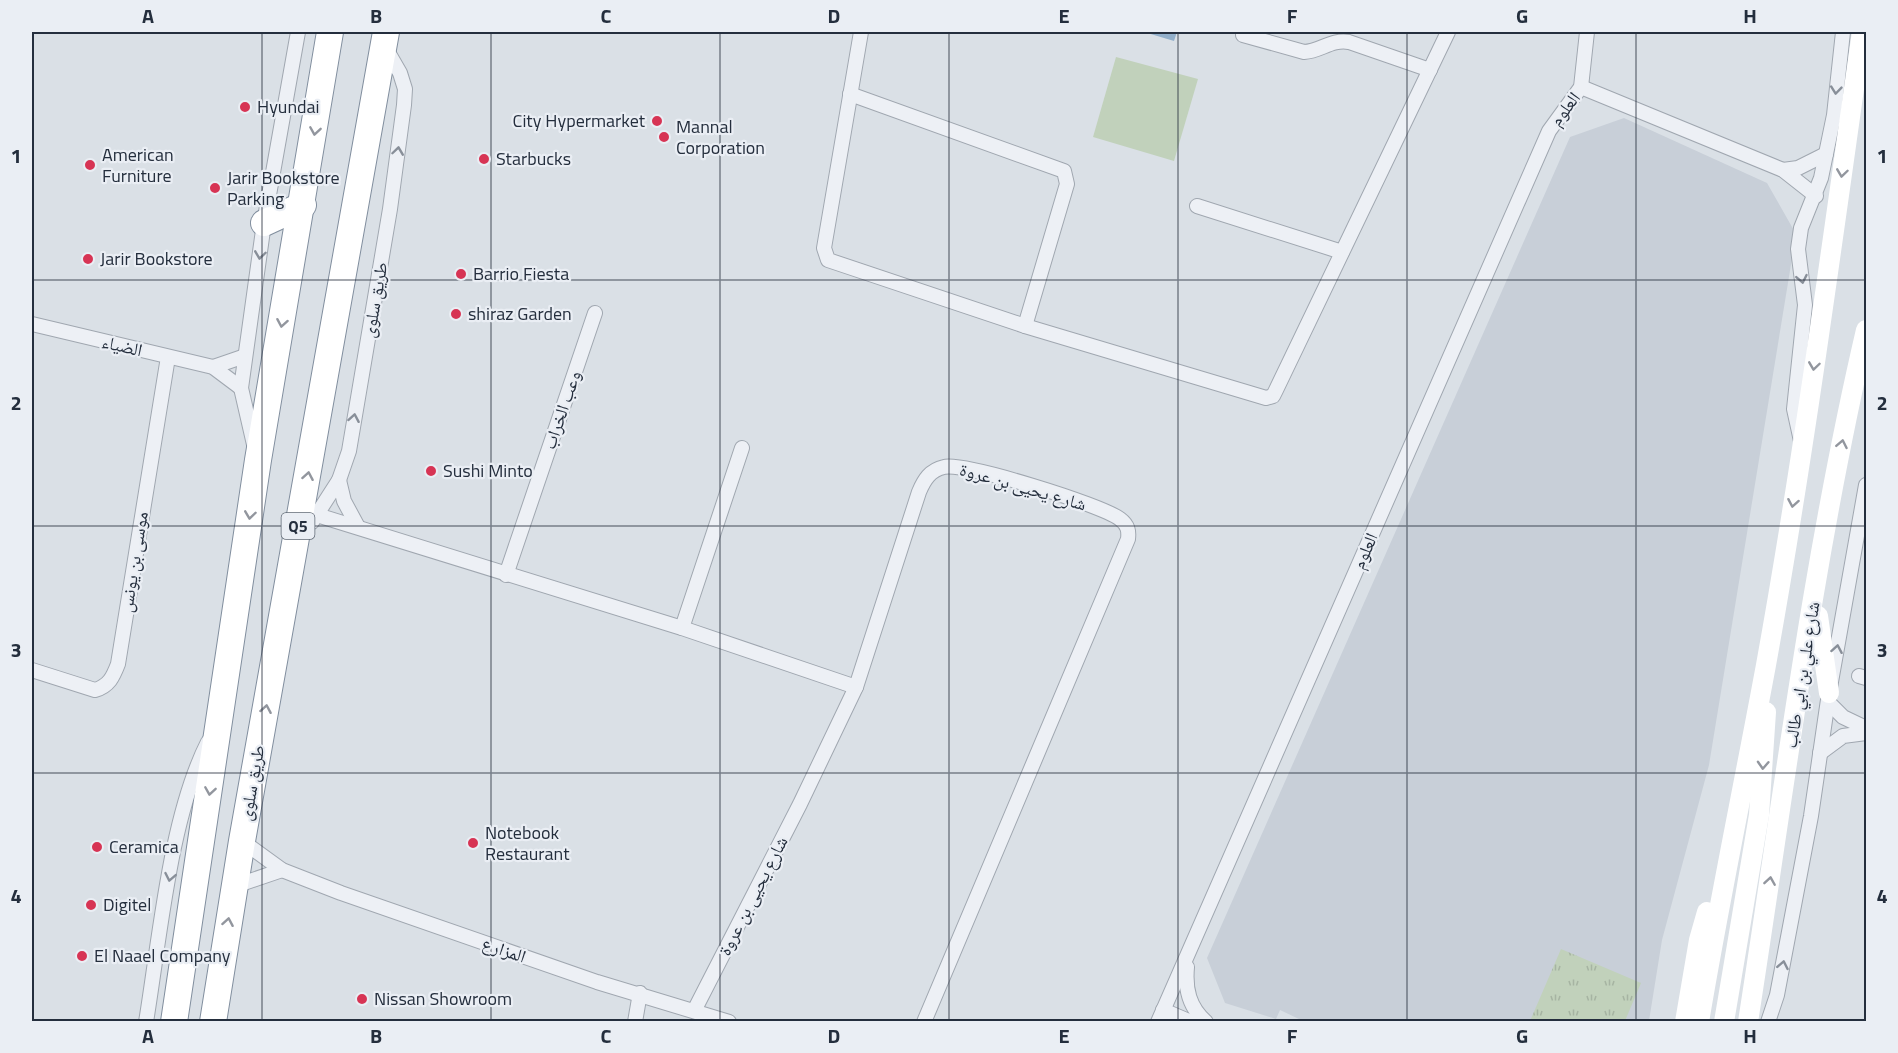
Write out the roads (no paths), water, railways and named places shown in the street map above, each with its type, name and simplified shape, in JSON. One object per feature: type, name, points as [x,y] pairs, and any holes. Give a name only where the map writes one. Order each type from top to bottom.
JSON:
[{"type":"highway","points":[[174,1022],[258,460],[303,205],[330,32]]},
{"type":"highway","name":"طريق سلوى","points":[[213,1022],[242,841],[336,320],[329,292],[330,255],[379,36]]},
{"type":"highway","points":[[264,223],[303,205]]},
{"type":"main road","name":"شارع علي بن ابي طالب","points":[[1699,1022],[1724,877],[1766,664],[1803,446],[1862,32]]},
{"type":"main road","name":"شارع علي بن ابي طالب","points":[[1748,1022],[1815,591],[1844,431],[1866,330]]},
{"type":"main road","points":[[1815,591],[1828,698]]},
{"type":"main road","points":[[1724,1022],[1759,815],[1766,729],[1766,664]]},
{"type":"main road","points":[[1685,1022],[1703,923],[1724,877]]},
{"type":"street","points":[[258,460],[241,388],[264,223],[298,32]]},
{"type":"street","points":[[861,32],[824,248],[828,260],[1025,326],[1266,398],[1273,396],[1276,390],[1448,32]]},
{"type":"street","name":"العلوم","points":[[1161,1016],[1549,131],[1581,87],[1587,32]]},
{"type":"street","name":"شارع علي بن ابي طالب","points":[[1803,446],[1797,430],[1794,409],[1805,305],[1798,249],[1801,228],[1815,196],[1826,154],[1834,115],[1843,32]]},
{"type":"street","points":[[1243,34],[1304,52],[1312,52],[1338,40],[1349,42],[1430,70]]},
{"type":"street","name":"طريق سلوى","points":[[295,545],[339,480],[353,428],[390,209],[405,89],[400,73],[379,36]]},
{"type":"street","name":"العلوم","points":[[1581,87],[1783,170],[1815,196]]},
{"type":"street","points":[[850,93],[1064,171],[1067,184],[1025,326]]},
{"type":"street","points":[[1783,170],[1798,168],[1826,154]]},
{"type":"street","points":[[1197,206],[1342,252]]},
{"type":"street","name":"وعب الخراب","points":[[506,574],[595,313]]},
{"type":"street","name":"الضياء","points":[[32,326],[213,367],[241,388]]},
{"type":"street","points":[[213,367],[245,356]]},
{"type":"street","name":"موسى بن يونس","points":[[32,670],[95,690],[105,687],[113,676],[118,664],[168,357]]},
{"type":"street","points":[[682,628],[742,448]]},
{"type":"street","name":"شارع يحيى بن عروة","points":[[695,1009],[800,804],[856,687],[918,492],[934,470],[945,466],[1042,490],[1115,516],[1127,526],[1128,539],[924,1022]]},
{"type":"street","points":[[339,480],[344,501],[358,527]]},
{"type":"street","name":"شارع علي بن ابي طالب","points":[[1768,1022],[1778,995],[1866,485]]},
{"type":"street","points":[[317,515],[682,628],[856,687]]},
{"type":"street","points":[[1828,698],[1850,721],[1866,728]]},
{"type":"street","points":[[146,1022],[183,817],[203,752],[220,722]]},
{"type":"street","points":[[1820,753],[1844,736],[1866,733]]},
{"type":"street","name":"المزارع","points":[[242,841],[282,870],[587,979],[695,1009],[729,1022]]},
{"type":"street","points":[[235,886],[282,870]]},
{"type":"street","points":[[1188,958],[1186,981],[1189,997],[1196,1012],[1206,1022]]},
{"type":"street","points":[[635,1022],[640,993]]},
{"type":"street","points":[[1161,1016],[1191,1022]]},
{"type":"water","points":[[1144,32],[1177,32],[1174,41]]},
{"type":"place","name":"Hyundai","points":[[245,107]]},
{"type":"place","name":"City Hypermarket","points":[[657,121]]},
{"type":"place","name":"Mannal Corporation","points":[[664,137]]},
{"type":"place","name":"Starbucks","points":[[484,159]]},
{"type":"place","name":"American Furniture","points":[[90,165]]},
{"type":"place","name":"Jarir Bookstore Parking","points":[[215,188]]},
{"type":"place","name":"Jarir Bookstore","points":[[88,259]]},
{"type":"place","name":"Barrio Fiesta","points":[[461,274]]},
{"type":"place","name":"shiraz Garden","points":[[456,314]]},
{"type":"place","name":"Sushi Minto","points":[[431,471]]},
{"type":"place","name":"Notebook Restaurant","points":[[473,843]]},
{"type":"place","name":"Ceramica","points":[[97,847]]},
{"type":"place","name":"Digitel","points":[[91,905]]},
{"type":"place","name":"El Naael Company","points":[[82,956]]},
{"type":"place","name":"Nissan Showroom","points":[[362,999]]}]
